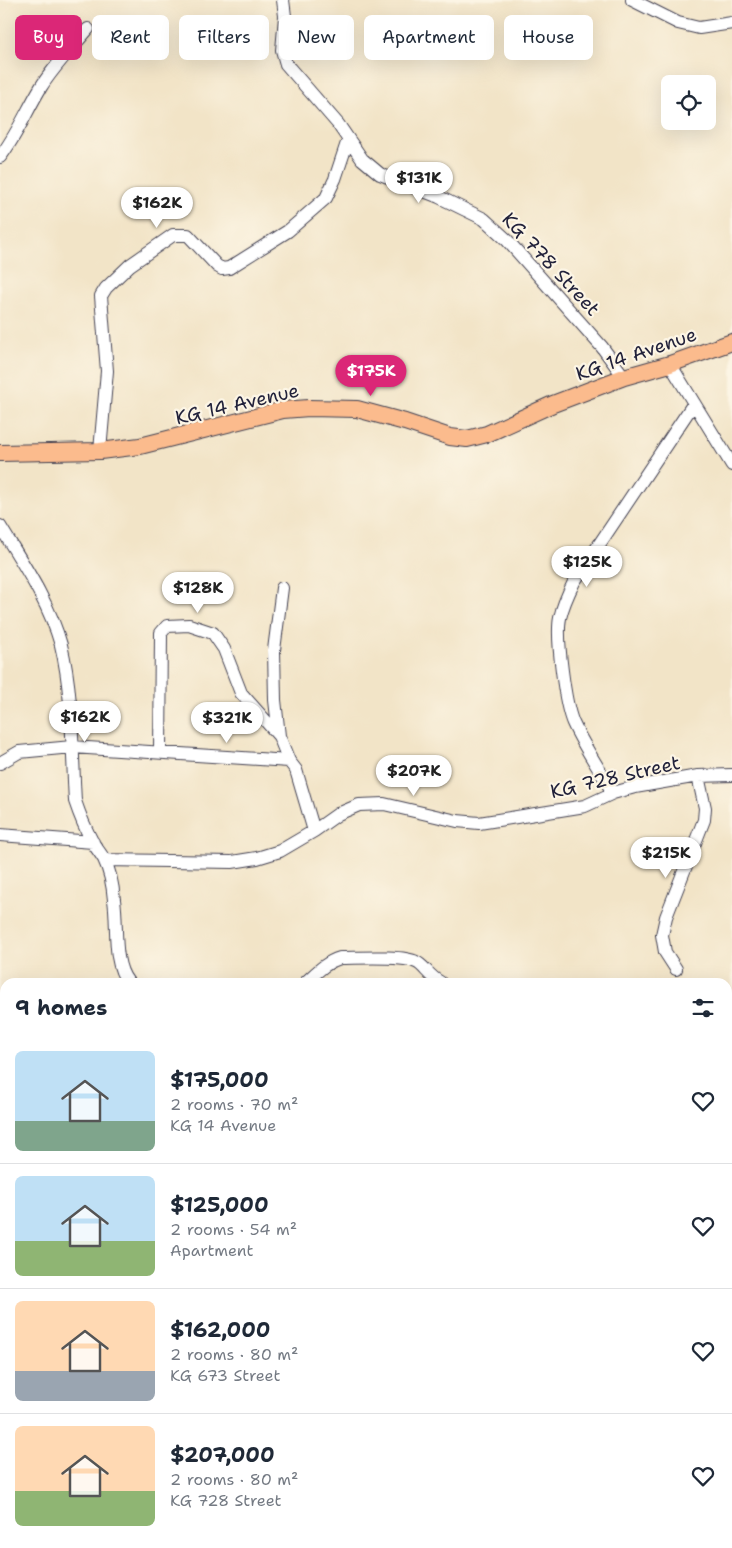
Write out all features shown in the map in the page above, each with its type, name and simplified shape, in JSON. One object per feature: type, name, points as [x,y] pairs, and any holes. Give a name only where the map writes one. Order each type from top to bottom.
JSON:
[{"type":"main road","name":"KG 14 Avenue","points":[[0,453],[100,451],[140,446],[283,410],[309,408],[357,409],[406,422],[450,437],[467,439],[487,434],[553,404],[624,377],[670,364],[732,342]]},
{"type":"street","name":"KG 778 Street","points":[[283,0],[285,16],[282,50],[286,64],[320,101],[362,159],[380,174],[439,197],[484,219],[506,240],[596,340],[624,377]]},
{"type":"street","points":[[632,0],[678,23],[699,28],[732,23]]},
{"type":"street","points":[[0,157],[13,140],[41,86],[88,29]]},
{"type":"street","points":[[100,451],[107,371],[101,296],[106,288],[130,265],[173,235],[188,235],[217,266],[222,269],[229,268],[288,231],[326,198],[335,179],[348,140]]},
{"type":"street","points":[[670,364],[732,465]]},
{"type":"street","points":[[613,793],[572,722],[568,708],[559,646],[559,620],[564,600],[574,582],[694,403]]},
{"type":"street","points":[[0,526],[36,587],[61,644],[68,680],[75,801],[80,817],[104,860],[114,900],[118,958],[124,978]]},
{"type":"street","points":[[278,736],[274,650],[282,588]]},
{"type":"street","points":[[160,753],[161,633],[167,626],[189,625],[213,633],[224,649],[241,693],[278,736],[289,761],[296,770],[314,831]]},
{"type":"street","points":[[0,763],[19,752],[72,747],[289,761]]},
{"type":"street","name":"KG 728 Street","points":[[104,860],[232,862],[257,858],[280,851],[338,814],[359,805],[384,804],[457,821],[479,823],[585,806],[613,793],[698,776],[732,775]]},
{"type":"street","points":[[676,969],[665,952],[662,936],[666,917],[704,820],[705,808],[698,776]]},
{"type":"street","points":[[0,835],[93,842]]},
{"type":"street","points":[[310,978],[332,960],[340,958],[411,960],[417,962],[433,978]]}]
